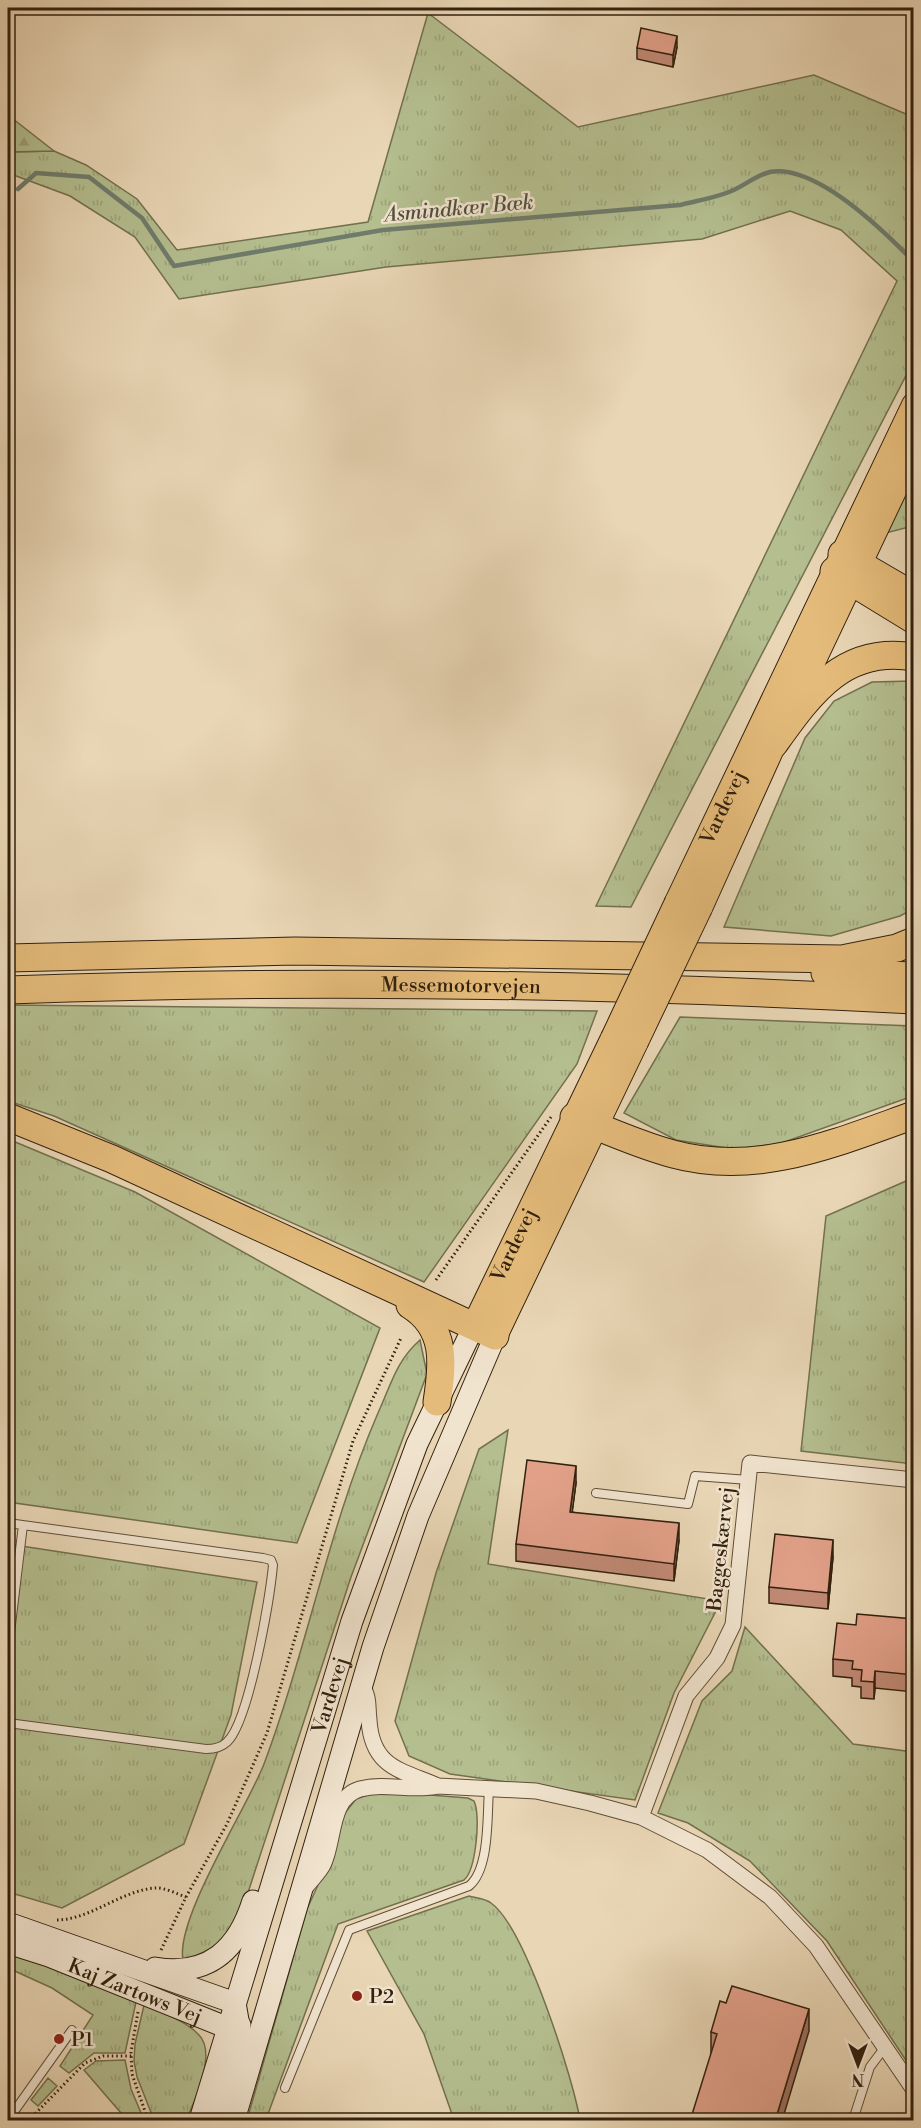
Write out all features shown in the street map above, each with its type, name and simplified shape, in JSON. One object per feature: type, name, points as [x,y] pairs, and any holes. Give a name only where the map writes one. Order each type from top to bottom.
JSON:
[{"type":"highway","points":[[847,567],[914,596]]},
{"type":"highway","points":[[847,567],[914,620]]},
{"type":"highway","points":[[774,744],[809,696],[836,671],[870,657],[914,657]]},
{"type":"highway","points":[[8,958],[307,951],[842,959],[897,948],[914,941]]},
{"type":"highway","name":"Messemotorvejen","points":[[8,969],[348,964],[587,966],[914,976]]},
{"type":"highway","name":"Messemotorvejen","points":[[8,990],[304,982],[703,990],[914,1000]]},
{"type":"highway","points":[[574,1120],[673,1154],[711,1161],[742,1163],[783,1158],[821,1148],[914,1114]]},
{"type":"highway","points":[[8,1117],[112,1159],[484,1331]]},
{"type":"highway","points":[[368,1278],[422,1312],[435,1330],[441,1347],[442,1371],[437,1402]]},
{"type":"main road","name":"Vardevej","points":[[574,1120],[636,1042],[700,908],[774,744],[914,405]]},
{"type":"main road","name":"Vardevej","points":[[484,1331],[574,1120],[677,902],[847,567],[914,449]]},
{"type":"street","name":"Vardevej","points":[[200,2121],[234,2026],[236,2003],[352,1621],[417,1444],[437,1402],[484,1331]]},
{"type":"street","name":"Vardevej","points":[[234,2121],[362,1684],[418,1516],[484,1331]]},
{"type":"street","name":"Baggeskærvej","points":[[641,1817],[686,1696],[717,1658],[733,1625],[750,1463],[914,1480]]},
{"type":"street","points":[[362,1684],[370,1703],[368,1718],[373,1744],[379,1756],[387,1765],[438,1786]]},
{"type":"street","points":[[117,1962],[165,1970],[188,1969],[211,1962],[231,1946],[246,1924],[303,1747],[318,1735]]},
{"type":"street","points":[[301,1893],[323,1865],[338,1809],[346,1798],[357,1790],[378,1786],[425,1789],[438,1786],[536,1791],[641,1817],[707,1850],[770,1897],[816,1946],[914,2090]]},
{"type":"street","name":"Kaj Zartows Vej","points":[[8,1923],[236,2003]]},
{"type":"street","name":"Kaj Zartows Vej","points":[[8,1942],[234,2026]]},
{"type":"street","points":[[218,2121],[241,2037],[234,2026],[265,2019]]},
{"type":"lane","points":[[596,1493],[688,1504],[695,1476],[749,1480]]},
{"type":"lane","points":[[8,1523],[263,1558],[271,1560],[273,1565],[249,1694],[234,1731],[223,1745],[206,1749],[8,1723]]},
{"type":"lane","points":[[8,1649],[23,1525]]},
{"type":"lane","points":[[285,2088],[349,1930],[469,1886],[477,1880],[482,1867],[489,1789]]},
{"type":"lane","points":[[8,2121],[72,2030]]},
{"type":"lane","points":[[853,2121],[870,2067],[885,2047]]},
{"type":"path","points":[[436,1280],[574,1120]]},
{"type":"path","points":[[160,1951],[186,1897],[227,1824],[267,1733],[353,1441],[401,1338]]},
{"type":"path","points":[[52,1919],[73,1918],[130,1893],[157,1888],[186,1897]]},
{"type":"path","points":[[138,2012],[132,2074],[148,2121]]},
{"type":"path","points":[[29,2121],[85,2063],[103,2056],[132,2056]]},
{"type":"green space","points":[[428,13],[578,127],[814,75],[913,117],[913,362],[631,907],[596,906],[897,281],[841,230],[790,211],[702,239],[386,267],[179,299],[135,237],[70,196],[8,173],[8,152],[54,151],[86,165],[137,199],[177,250],[368,222]]},
{"type":"green space","points":[[8,115],[54,151],[8,152]]},
{"type":"green space","points":[[913,474],[913,526],[886,533]]},
{"type":"green space","points":[[913,681],[913,909],[900,916],[831,936],[724,927],[805,738],[834,701],[872,682]]},
{"type":"green space","points":[[8,1005],[597,1011],[577,1064],[424,1282],[54,1116],[8,1101]]},
{"type":"green space","points":[[680,1017],[913,1026],[913,1096],[779,1144],[733,1149],[676,1140],[624,1113]]},
{"type":"green space","points":[[8,1139],[135,1192],[380,1328],[297,1543],[8,1502]]},
{"type":"green space","points":[[913,1178],[913,1464],[801,1451],[826,1216]]},
{"type":"green space","points":[[420,1340],[427,1374],[351,1577],[240,1917],[216,1944],[202,1953],[183,1960],[183,1942],[190,1918],[214,1863],[264,1764],[361,1456],[395,1374],[405,1356]]},
{"type":"green space","points":[[508,1430],[488,1564],[721,1601],[674,1693],[635,1800],[450,1774],[409,1756],[395,1721],[436,1573],[479,1449]]},
{"type":"green space","points":[[8,1544],[257,1582],[231,1715],[184,1844],[62,1908],[8,1892]]},
{"type":"green space","points":[[745,1627],[853,1744],[913,1752],[913,2071],[827,1941],[750,1861],[688,1823],[658,1813],[702,1701],[732,1671]]},
{"type":"green space","points":[[379,1791],[468,1798],[474,1801],[477,1830],[472,1865],[464,1880],[338,1924],[268,2114],[270,2120],[247,2120],[307,1909],[323,1874],[341,1818],[356,1799]]},
{"type":"green space","points":[[469,1896],[491,1903],[504,1917],[518,1941],[558,2039],[580,2120],[454,2120],[424,2034],[367,1931]]},
{"type":"green space","points":[[8,1953],[57,1969],[136,2002],[125,2053],[94,2053],[69,2073],[60,2066],[93,2015],[52,1988],[8,1968]]},
{"type":"green space","points":[[144,2005],[187,2025],[199,2035],[204,2043],[206,2053],[203,2077],[186,2120],[154,2120],[137,2077],[134,2061],[135,2044]]},
{"type":"green space","points":[[125,2060],[131,2089],[144,2120],[127,2120],[84,2070],[96,2061]]},
{"type":"green space","points":[[48,2078],[57,2086],[38,2106],[31,2100]]},
{"type":"building","points":[[641,28],[677,36],[673,55],[637,48]]},
{"type":"building","points":[[527,1460],[576,1466],[570,1512],[679,1523],[674,1564],[516,1544]]},
{"type":"building","points":[[775,1534],[833,1540],[828,1593],[769,1587]]},
{"type":"building","points":[[857,1614],[914,1619],[914,1675],[875,1671],[874,1682],[861,1681],[862,1670],[852,1669],[853,1661],[833,1659],[837,1623],[856,1625]]},
{"type":"building","points":[[732,1986],[809,2009],[775,2121],[690,2121],[717,2034],[711,2032],[720,2001],[726,2003]]},
{"type":"waterway","name":"Asmindkær Bæk","points":[[18,189],[36,173],[89,177],[142,218],[174,266],[383,230],[680,205],[729,192],[770,172],[788,172],[808,178],[848,202],[914,262]]},
{"type":"place","name":"P2","points":[[357,1996]]},
{"type":"place","name":"P1","points":[[59,2039]]}]
